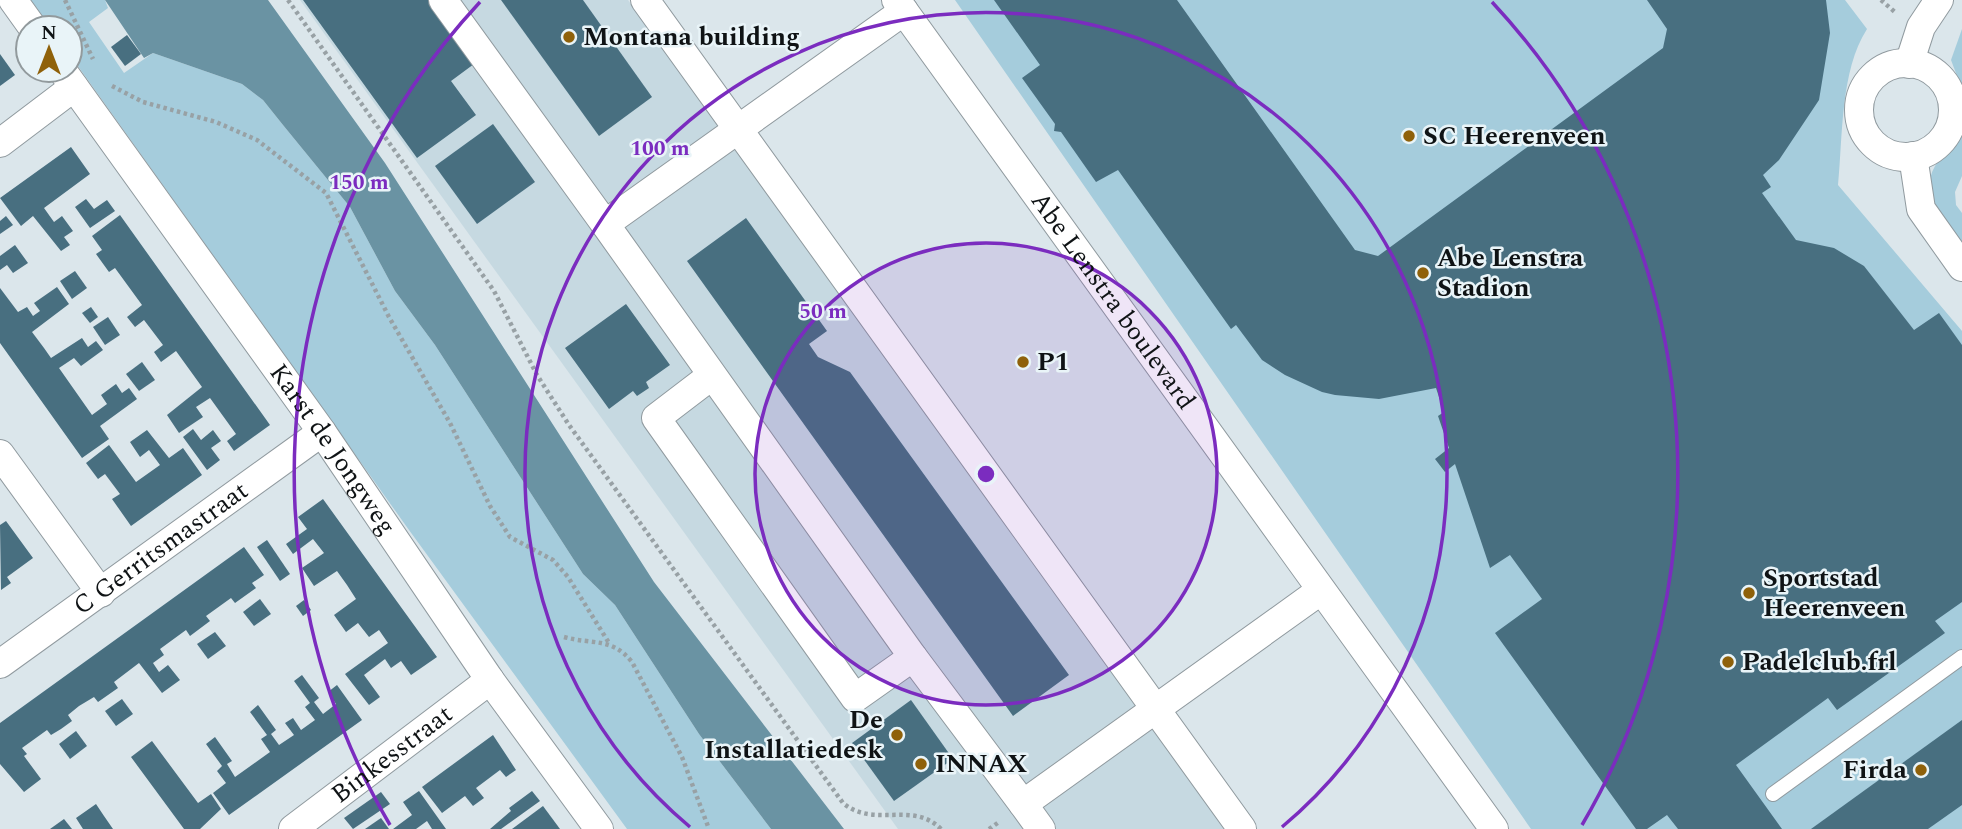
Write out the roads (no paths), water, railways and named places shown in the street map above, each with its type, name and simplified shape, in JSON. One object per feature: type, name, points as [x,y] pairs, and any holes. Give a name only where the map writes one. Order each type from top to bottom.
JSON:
[{"type":"street","points":[[443,0],[913,657],[1041,829]]},
{"type":"street","points":[[645,0],[1242,829]]},
{"type":"street","points":[[1909,64],[1921,27],[1939,0]]},
{"type":"street","name":"Abe Lenstra boulevard","points":[[605,224],[738,129],[900,5],[1494,829]]},
{"type":"street","points":[[1909,64],[1926,68],[1939,78],[1949,92],[1952,109],[1950,125],[1942,140],[1928,151],[1913,156],[1888,154],[1874,145],[1861,125],[1859,108],[1863,92],[1878,73],[1893,66],[1909,64]]},
{"type":"street","points":[[0,144],[62,84]]},
{"type":"street","name":"Karst de Jongweg","points":[[72,84],[321,432],[490,680],[599,829]]},
{"type":"street","points":[[1913,156],[1921,209],[1962,267]]},
{"type":"street","points":[[711,376],[656,418],[847,687],[855,698],[913,657]]},
{"type":"street","name":"C Gerritsmastraat","points":[[0,664],[321,432]]},
{"type":"street","points":[[0,454],[101,593]]},
{"type":"street","points":[[1023,804],[1320,590]]},
{"type":"street","name":"Binkesstraat","points":[[293,829],[490,680]]},
{"type":"lane","points":[[1773,794],[1962,657]]},
{"type":"place","name":"Montana building","points":[[569,37]]},
{"type":"place","name":"SC Heerenveen","points":[[1409,136]]},
{"type":"place","name":"Abe Lenstra Stadion","points":[[1423,273]]},
{"type":"place","name":"P1","points":[[1023,362]]},
{"type":"place","name":"Sportstad Heerenveen","points":[[1749,593]]},
{"type":"place","name":"Padelclub.frl","points":[[1728,662]]},
{"type":"place","name":"De Installatiedesk","points":[[897,735]]},
{"type":"place","name":"INNAX","points":[[921,764]]},
{"type":"place","name":"Firda","points":[[1921,770]]}]
